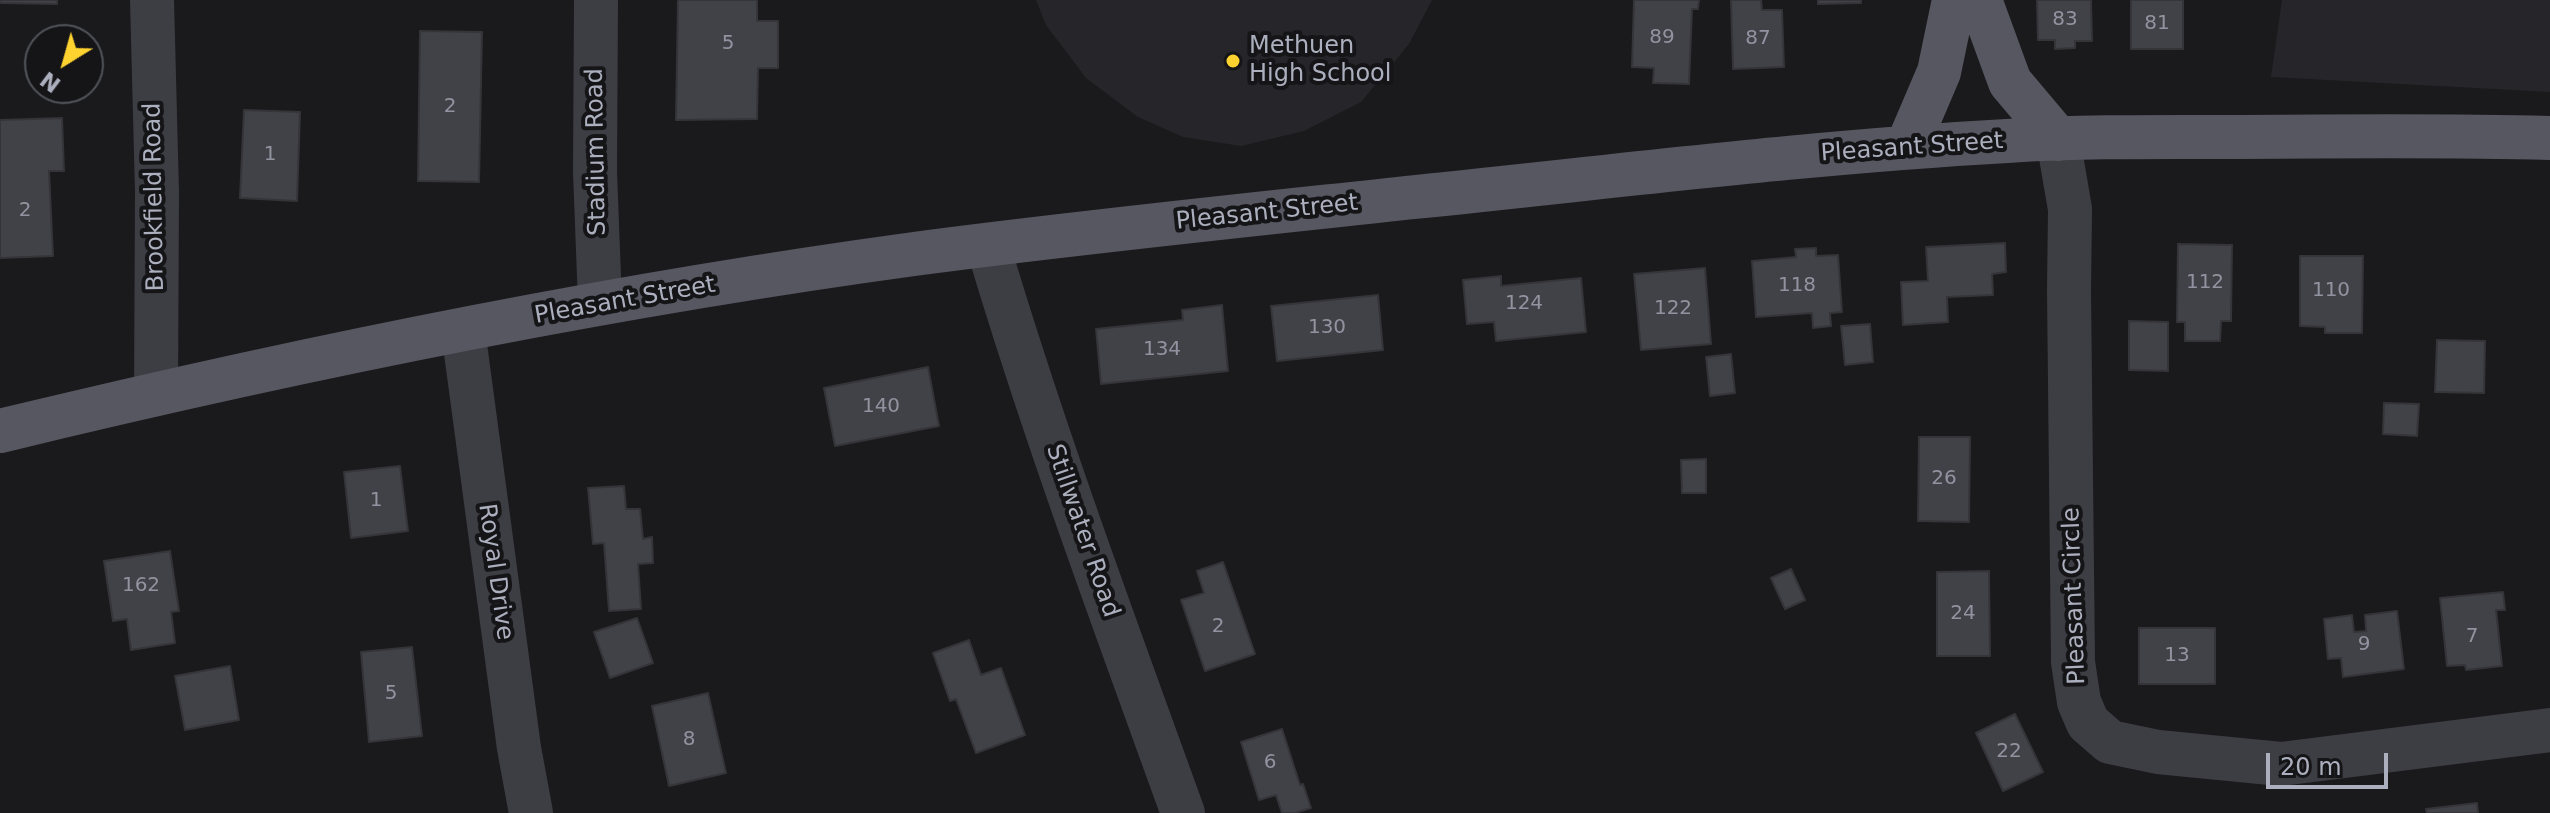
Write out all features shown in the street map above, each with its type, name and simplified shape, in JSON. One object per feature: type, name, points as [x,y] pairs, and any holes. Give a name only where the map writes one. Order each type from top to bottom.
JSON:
[{"type":"main road","points":[[1907,147],[1939,72],[1954,0]]},
{"type":"main road","points":[[1980,0],[2010,82],[2058,139]]},
{"type":"main road","name":"Pleasant Street","points":[[0,431],[156,394],[600,303],[988,246],[1625,174],[1907,147],[2103,137],[2441,135],[2550,138]]},
{"type":"street","name":"Brookfield Road","points":[[152,0],[157,192],[156,394]]},
{"type":"street","name":"Stadium Road","points":[[596,0],[595,172],[600,303]]},
{"type":"street","name":"Pleasant Circle","points":[[2058,139],[2070,209],[2073,662],[2079,702],[2088,723],[2110,742],[2158,752],[2281,764],[2550,730]]},
{"type":"street","name":"Stillwater Road","points":[[988,246],[1068,494],[1183,813]]},
{"type":"street","name":"Royal Drive","points":[[463,330],[519,748],[531,813]]},
{"type":"shaded area","name":"Methuen High School","points":[[1036,0],[1432,0],[1409,44],[1361,102],[1304,131],[1241,146],[1183,137],[1138,117],[1086,78],[1046,25]]},
{"type":"shaded area","points":[[2282,0],[2550,0],[2550,92],[2271,77]]},
{"type":"building","points":[[0,0],[57,0],[57,4],[0,3]]},
{"type":"building","points":[[678,0],[757,0],[757,21],[778,21],[778,68],[758,68],[757,119],[676,120]]},
{"type":"building","points":[[1634,0],[1699,0],[1698,9],[1692,9],[1689,84],[1653,83],[1654,68],[1632,67]]},
{"type":"building","points":[[1731,0],[1761,0],[1762,10],[1782,10],[1784,67],[1733,69]]},
{"type":"building","points":[[1818,0],[1861,0],[1861,3],[1818,4]]},
{"type":"building","points":[[2037,0],[2091,0],[2092,41],[2075,41],[2075,48],[2055,49],[2055,40],[2038,40]]},
{"type":"building","points":[[2131,0],[2183,0],[2183,49],[2131,49]]},
{"type":"building","points":[[420,31],[482,32],[479,182],[418,181]]},
{"type":"building","points":[[244,110],[300,112],[297,201],[240,198]]},
{"type":"building","points":[[62,118],[64,171],[49,171],[53,256],[0,258],[0,120]]},
{"type":"building","points":[[2005,243],[2006,272],[1992,274],[1993,295],[1947,297],[1948,322],[1903,325],[1901,282],[1928,281],[1926,247]]},
{"type":"building","points":[[2178,244],[2232,245],[2231,321],[2221,321],[2220,341],[2185,341],[2185,322],[2177,322]]},
{"type":"building","points":[[1816,248],[1816,256],[1838,255],[1842,312],[1830,313],[1831,326],[1813,328],[1812,313],[1756,317],[1752,261],[1796,257],[1795,249]]},
{"type":"building","points":[[2300,256],[2363,256],[2362,333],[2325,333],[2325,327],[2300,326]]},
{"type":"building","points":[[1705,268],[1711,344],[1641,350],[1634,274]]},
{"type":"building","points":[[1501,276],[1501,286],[1581,278],[1586,332],[1496,341],[1494,322],[1467,324],[1463,280]]},
{"type":"building","points":[[1378,295],[1383,350],[1277,361],[1271,306]]},
{"type":"building","points":[[1222,305],[1228,371],[1101,384],[1096,329],[1183,320],[1182,310]]},
{"type":"building","points":[[2129,321],[2168,322],[2168,371],[2129,370]]},
{"type":"building","points":[[1870,324],[1873,362],[1845,365],[1841,326]]},
{"type":"building","points":[[2437,340],[2485,341],[2484,393],[2435,392]]},
{"type":"building","points":[[1731,354],[1735,393],[1710,396],[1706,357]]},
{"type":"building","points":[[928,367],[939,426],[835,446],[824,388]]},
{"type":"building","points":[[2384,403],[2419,404],[2417,436],[2383,434]]},
{"type":"building","points":[[1919,437],[1970,437],[1969,522],[1918,521]]},
{"type":"building","points":[[1706,459],[1706,493],[1682,493],[1681,460]]},
{"type":"building","points":[[400,466],[408,531],[351,538],[344,472]]},
{"type":"building","points":[[624,486],[626,509],[640,509],[643,539],[652,537],[653,563],[638,564],[641,609],[609,611],[604,543],[593,544],[588,488]]},
{"type":"building","points":[[170,551],[179,611],[171,612],[175,643],[131,650],[127,619],[113,621],[104,561]]},
{"type":"building","points":[[1223,562],[1255,654],[1205,671],[1181,600],[1204,593],[1197,571]]},
{"type":"building","points":[[1791,569],[1805,600],[1785,609],[1771,578]]},
{"type":"building","points":[[1989,571],[1990,656],[1937,656],[1937,572]]},
{"type":"building","points":[[2503,592],[2505,610],[2496,610],[2502,666],[2466,670],[2465,665],[2447,666],[2440,598]]},
{"type":"building","points":[[2397,611],[2404,669],[2343,677],[2341,658],[2328,659],[2324,619],[2352,615],[2354,632],[2366,631],[2365,615]]},
{"type":"building","points":[[637,618],[653,663],[610,678],[594,632]]},
{"type":"building","points":[[2139,628],[2215,628],[2215,684],[2139,684]]},
{"type":"building","points":[[969,640],[981,675],[1001,668],[1025,735],[976,753],[956,699],[950,701],[933,653]]},
{"type":"building","points":[[412,647],[422,736],[369,742],[361,652]]},
{"type":"building","points":[[230,666],[239,720],[185,730],[175,676]]},
{"type":"building","points":[[708,693],[726,773],[669,786],[652,706]]},
{"type":"building","points":[[2015,714],[2043,772],[2003,791],[1976,733]]},
{"type":"building","points":[[1282,729],[1300,785],[1303,784],[1311,808],[1295,813],[1282,813],[1276,795],[1259,800],[1241,742]]},
{"type":"building","points":[[2477,803],[2478,813],[2427,813],[2426,809]]},
{"type":"place","name":"Methuen High School","points":[[1233,61]]}]
